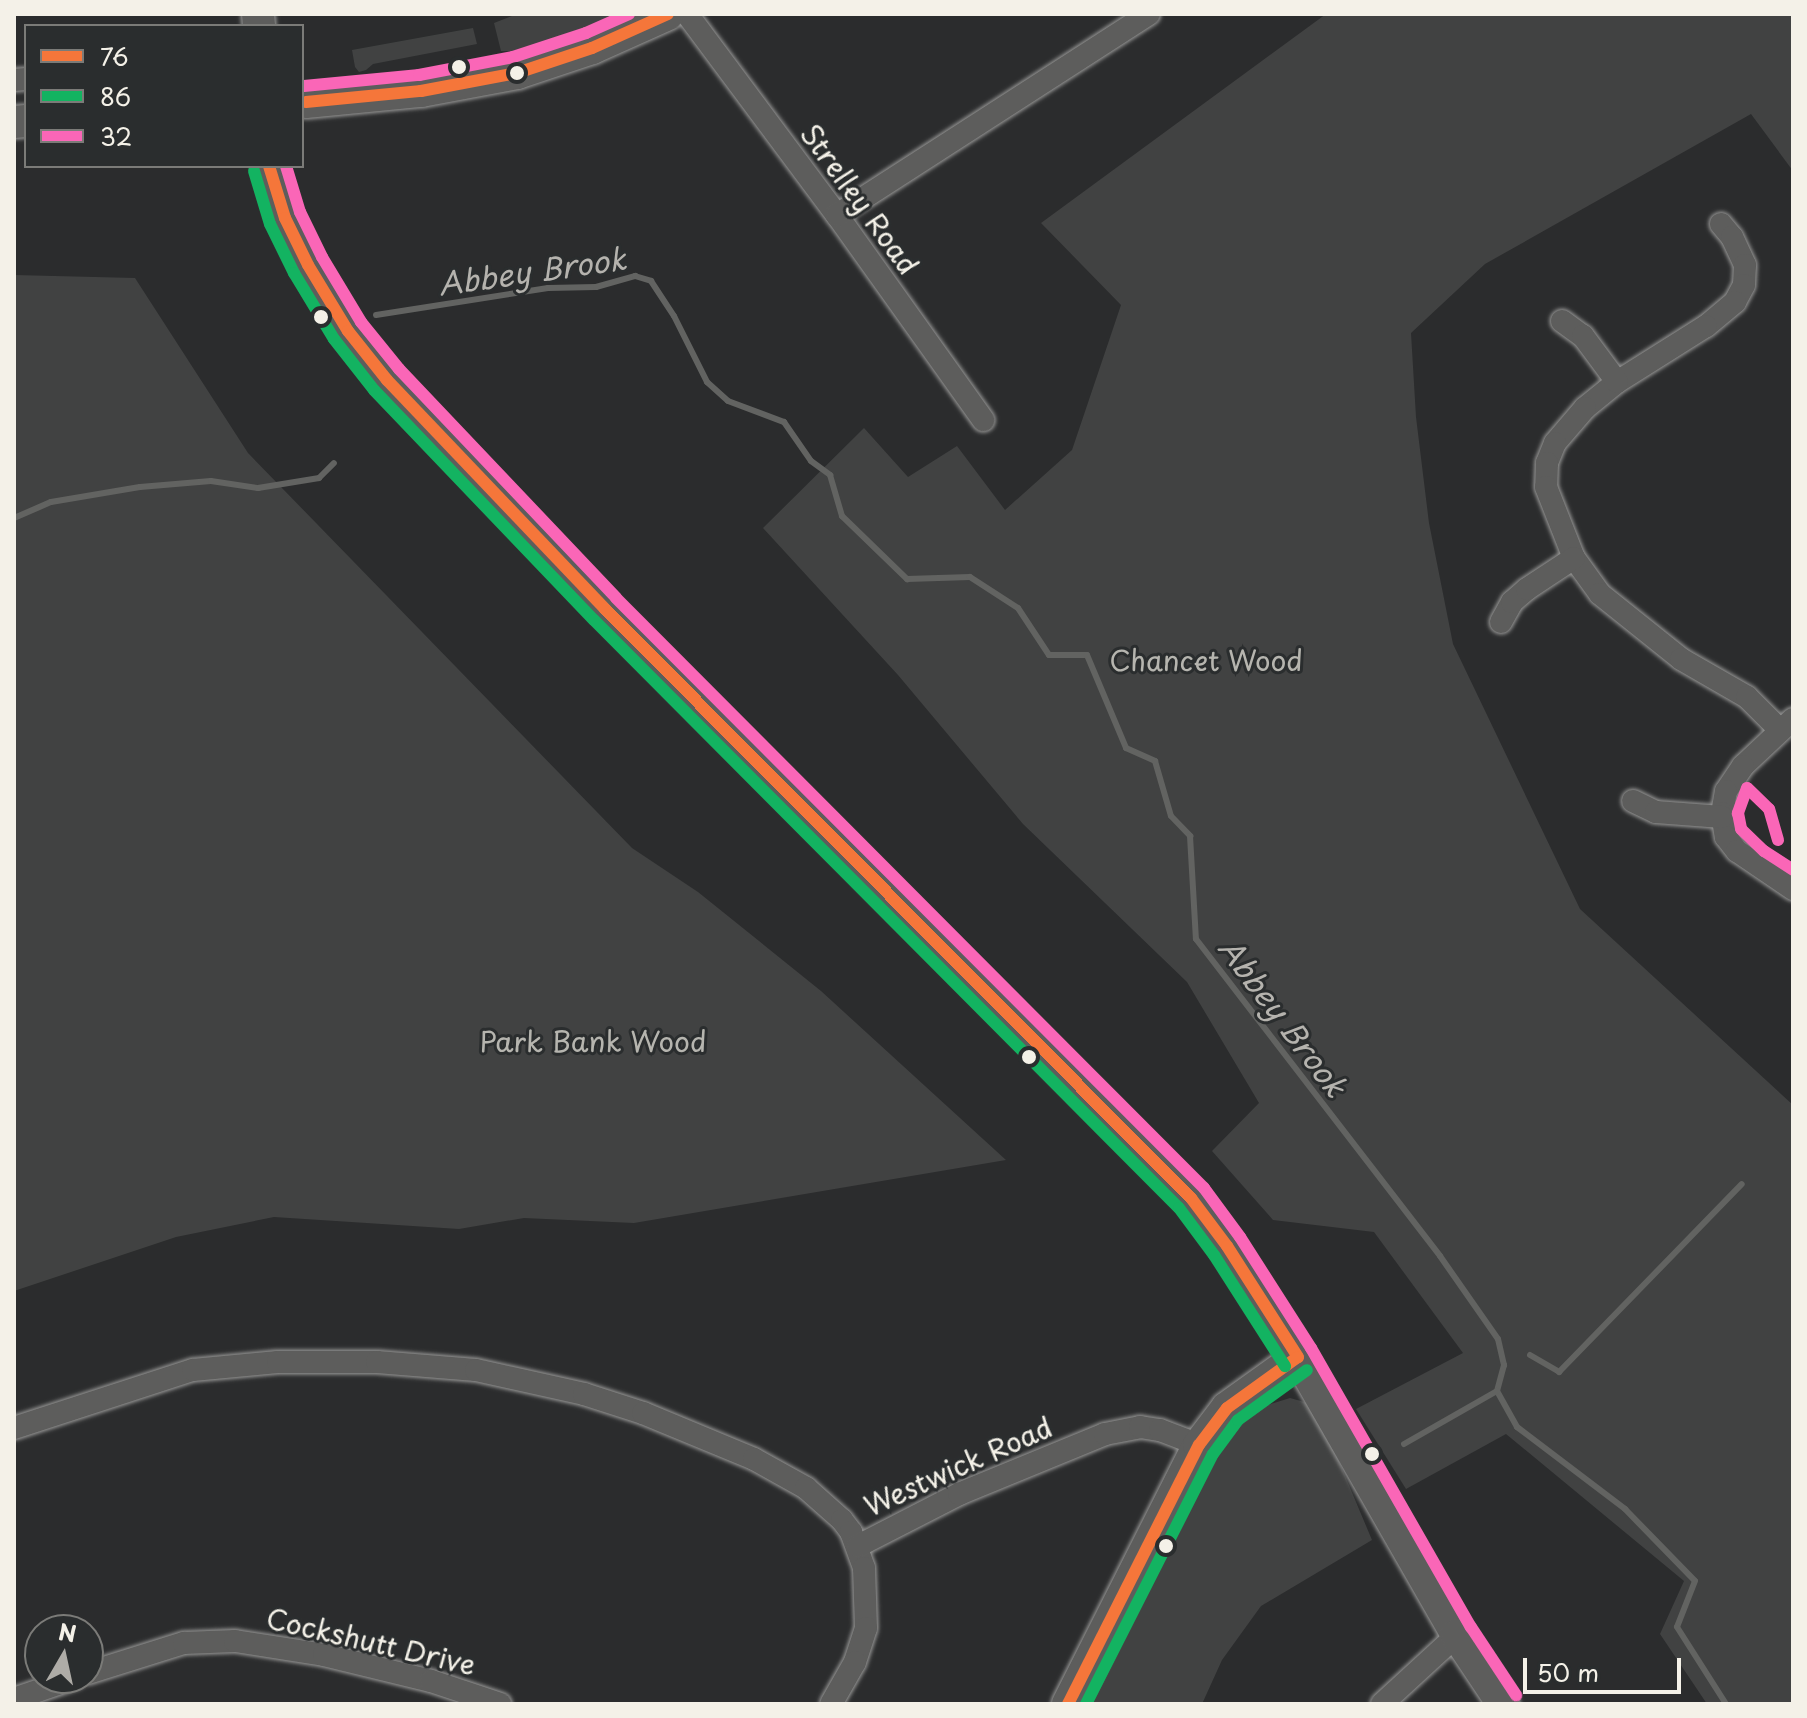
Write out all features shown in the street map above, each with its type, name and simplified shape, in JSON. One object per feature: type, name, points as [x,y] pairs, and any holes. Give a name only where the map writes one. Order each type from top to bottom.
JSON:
[{"type":"street","points":[[304,104],[421,91],[522,72],[592,48],[668,14]]},
{"type":"street","name":"Strelley Road","points":[[687,14],[837,215],[983,420]]},
{"type":"street","points":[[837,215],[1149,14]]},
{"type":"street","points":[[270,168],[285,218],[308,265],[348,331],[387,380],[637,642],[1191,1198],[1227,1246],[1298,1357],[1457,1635],[1503,1704]]},
{"type":"street","points":[[1721,224],[1732,237],[1745,265],[1744,285],[1735,302],[1706,326],[1617,382],[1567,426],[1547,463],[1546,487],[1552,509],[1574,558],[1600,594],[1637,627],[1681,659],[1747,697],[1786,724],[1743,766],[1726,791],[1722,817],[1726,837],[1737,851],[1793,889]]},
{"type":"street","points":[[1562,321],[1583,336],[1617,382]]},
{"type":"street","points":[[1501,622],[1512,602],[1574,558]]},
{"type":"street","points":[[1633,801],[1656,812],[1722,817]]},
{"type":"street","points":[[1068,1704],[1199,1445],[1227,1408],[1298,1357]]},
{"type":"street","points":[[14,1428],[150,1381],[234,1364],[377,1362],[476,1370],[614,1403],[700,1434],[754,1459],[826,1504],[842,1520],[858,1546]]},
{"type":"street","name":"Westwick Road","points":[[831,1704],[855,1662],[866,1628],[868,1593],[858,1546],[959,1494],[1105,1434],[1140,1427],[1160,1430],[1199,1445]]},
{"type":"street","points":[[1382,1704],[1457,1635]]},
{"type":"street","name":"Cockshutt Drive","points":[[104,1668],[184,1643],[235,1641],[324,1655],[431,1681],[500,1704]]},
{"type":"green space","points":[[517,14],[624,14],[582,32],[517,51],[501,51],[494,23]]},
{"type":"green space","name":"Chancet Wood","points":[[1326,14],[1793,14],[1793,171],[1751,114],[1485,264],[1411,333],[1416,417],[1429,523],[1453,644],[1580,909],[1793,1105],[1793,1704],[1707,1704],[1660,1634],[1684,1581],[1506,1434],[1406,1489],[1356,1409],[1463,1353],[1374,1232],[1273,1220],[1212,1151],[1259,1103],[1187,982],[1023,824],[898,675],[763,528],[864,428],[908,477],[957,446],[1005,510],[1072,450],[1121,305],[1041,223]]},
{"type":"green space","points":[[473,28],[477,44],[373,64],[359,72],[355,67],[352,50]]},
{"type":"green space","name":"Park Bank Wood","points":[[14,275],[135,278],[248,453],[632,848],[698,892],[821,991],[1006,1160],[634,1223],[524,1218],[459,1229],[274,1217],[176,1237],[14,1291]]},
{"type":"green space","points":[[1290,1398],[1308,1403],[1321,1419],[1372,1540],[1261,1606],[1222,1660],[1202,1704],[1081,1704],[1207,1455],[1225,1432],[1252,1410]]},
{"type":"waterway","name":"Abbey Brook","points":[[376,315],[548,288],[596,287],[635,276],[651,281],[674,316],[707,382],[728,401],[784,422],[811,461],[830,475],[842,516],[907,579],[970,577],[1018,608],[1049,655],[1087,655],[1126,748],[1155,761],[1171,816],[1190,836],[1196,939],[1440,1256],[1498,1339],[1504,1365],[1497,1391],[1517,1427],[1625,1509],[1695,1581],[1677,1627],[1726,1704]]},
{"type":"waterway","name":"Abbey Brook","points":[[14,518],[51,502],[140,487],[211,481],[258,488],[319,478],[334,463]]},
{"type":"waterway","points":[[1530,1355],[1559,1372],[1742,1184]]},
{"type":"waterway","points":[[1404,1444],[1497,1391]]},
{"type":"transit line","name":"32","points":[[304,86],[419,75],[513,57],[586,33],[629,14]]},
{"type":"transit line","name":"76","points":[[306,102],[421,91],[517,73],[592,48],[668,14]]},
{"type":"transit line","name":"76","points":[[270,168],[285,218],[308,265],[348,331],[387,380],[605,609],[1191,1198],[1227,1246],[1298,1357]]},
{"type":"transit line","name":"32","points":[[287,168],[300,212],[322,257],[361,322],[399,369],[616,598],[1204,1188],[1240,1237],[1311,1348],[1471,1627],[1516,1695]]},
{"type":"transit line","name":"86","points":[[254,171],[270,224],[294,273],[334,339],[374,390],[594,620],[1179,1208],[1214,1255],[1285,1366]]},
{"type":"transit line","name":"32","points":[[1778,840],[1769,809],[1747,788],[1738,813],[1741,829],[1764,851],[1793,870]]},
{"type":"transit line","name":"76","points":[[1068,1704],[1199,1445],[1227,1408],[1298,1357]]},
{"type":"transit line","name":"86","points":[[1086,1704],[1213,1454],[1238,1420],[1307,1370]]}]
